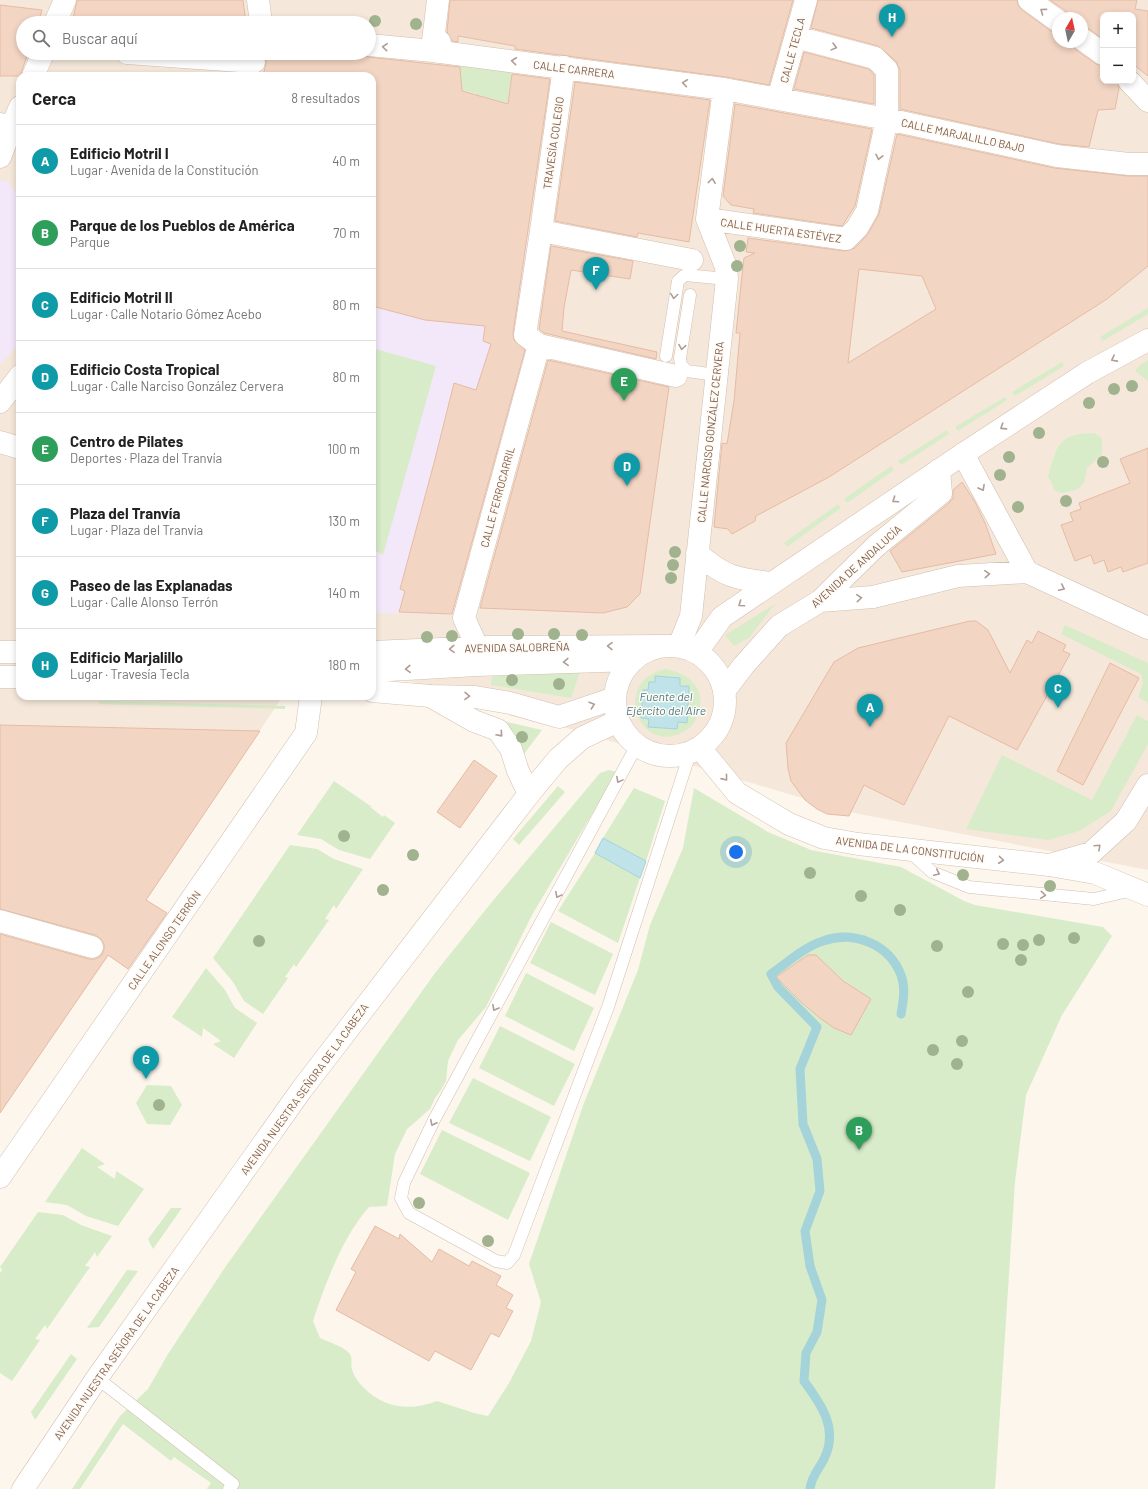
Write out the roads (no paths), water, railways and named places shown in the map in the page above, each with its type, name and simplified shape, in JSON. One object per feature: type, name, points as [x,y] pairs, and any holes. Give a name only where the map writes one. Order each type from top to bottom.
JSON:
[{"type":"street","points":[[58,16],[65,0]]},
{"type":"street","points":[[258,0],[260,16]]},
{"type":"street","points":[[438,0],[433,41],[440,42],[439,52]]},
{"type":"street","name":"CALLE TECLA","points":[[778,99],[806,0]]},
{"type":"street","points":[[1029,0],[1052,17]]},
{"type":"street","points":[[796,37],[875,58],[887,70],[887,119]]},
{"type":"street","points":[[1088,43],[1100,52]]},
{"type":"street","name":"CALLE CARRERA","points":[[376,46],[564,67],[724,88],[778,99]]},
{"type":"street","points":[[35,72],[40,60]]},
{"type":"street","points":[[208,60],[254,64]]},
{"type":"street","name":"TRAVESÍA COLEGIO","points":[[539,345],[525,335],[564,67]]},
{"type":"street","points":[[1133,84],[1148,102]]},
{"type":"street","points":[[707,219],[724,88]]},
{"type":"street","name":"CALLE MARJALILLO BAJO","points":[[778,99],[887,119],[1057,156],[1128,164],[1148,164]]},
{"type":"street","points":[[0,156],[11,119]]},
{"type":"street","name":"CALLE HUERTA ESTÉVEZ","points":[[707,219],[846,239],[857,228],[867,211],[887,119]]},
{"type":"street","name":"CALLE NARCISO GONZÁLEZ CERVERA","points":[[679,648],[691,616],[696,553],[727,279],[726,267],[707,219]]},
{"type":"street","points":[[542,225],[692,260]]},
{"type":"street","points":[[679,648],[722,617],[963,454],[1087,373],[1148,340]]},
{"type":"street","points":[[539,345],[676,376]]},
{"type":"street","name":"CALLE FERROCARRIL","points":[[477,647],[464,618],[539,345]]},
{"type":"street","points":[[0,402],[16,381]]},
{"type":"street","points":[[0,442],[16,447]]},
{"type":"street","points":[[963,454],[1027,572]]},
{"type":"street","name":"AVENIDA DE ANDALUCÍA","points":[[725,690],[744,665],[779,626],[820,601],[876,546],[941,493],[939,470]]},
{"type":"street","points":[[696,553],[714,568],[740,580],[772,583]]},
{"type":"street","points":[[820,601],[872,597],[958,576],[1027,572],[1148,628]]},
{"type":"street","name":"AVENIDA SALOBREÑA","points":[[376,652],[477,647],[679,648]]},
{"type":"street","points":[[679,648],[710,662],[716,671],[725,690],[725,706],[722,723],[713,737],[695,750],[672,756],[654,754],[637,746],[626,734],[618,721],[615,698],[617,684],[624,671],[633,660],[647,651],[679,648]]},
{"type":"street","points":[[0,652],[16,652]]},
{"type":"street","name":"AVENIDA SALOBREÑA","points":[[376,670],[633,660]]},
{"type":"street","points":[[0,677],[16,677]]},
{"type":"street","points":[[376,691],[430,696],[486,698],[510,703],[558,717],[615,698]]},
{"type":"street","points":[[430,696],[474,721],[498,730],[512,749],[518,771],[528,794]]},
{"type":"street","name":"CALLE ALONSO TERRÓN","points":[[0,1177],[306,733],[310,700]]},
{"type":"street","name":"AVENIDA NUESTRA SEÑORA DE LA CABEZA","points":[[23,1489],[97,1378],[302,1089],[528,794],[558,759],[582,738],[618,721]]},
{"type":"street","name":"AVENIDA DE LA CONSTITUCIÓN","points":[[695,750],[737,793],[789,824],[824,838],[907,850],[1049,865],[1095,873],[1143,892]]},
{"type":"street","points":[[1049,865],[1091,853],[1126,821],[1148,785]]},
{"type":"street","points":[[0,921],[92,947]]},
{"type":"lane","points":[[666,356],[678,281],[685,275],[727,279]]},
{"type":"lane","points":[[690,295],[680,358],[681,365],[687,371],[716,375]]},
{"type":"lane","points":[[637,746],[434,1120],[404,1183],[402,1198],[409,1213],[496,1261],[507,1263],[514,1255],[606,1012],[695,750]]},
{"type":"lane","points":[[907,850],[932,872],[969,887],[1094,899],[1143,892]]},
{"type":"lane","points":[[97,1378],[233,1484],[230,1489]]},
{"type":"water","name":"Fuente del Ejército del Aire","points":[[655,676],[680,678],[680,686],[689,686],[687,723],[678,722],[677,729],[648,727],[649,719],[641,718],[643,690],[648,690],[649,682],[655,682]]},
{"type":"water","points":[[603,838],[646,861],[640,878],[595,853]]},
{"type":"waterway","points":[[810,1489],[814,1477],[824,1459],[830,1437],[829,1427],[822,1408],[804,1381],[806,1353],[817,1332],[822,1300],[810,1266],[805,1231],[820,1191],[817,1159],[803,1124],[800,1069],[817,1027],[778,987],[771,974],[802,951],[823,941],[847,937],[869,942],[888,955],[901,975],[903,980],[904,995],[901,1014]]},
{"type":"place","name":"Edificio Marjalillo","points":[[892,37]]},
{"type":"place","name":"Plaza del Tranvía","points":[[596,290]]},
{"type":"place","name":"Centro de Pilates","points":[[624,401]]},
{"type":"place","name":"Edificio Costa Tropical","points":[[627,486]]},
{"type":"place","name":"Edificio Motril II","points":[[1058,708]]},
{"type":"place","name":"Edificio Motril I","points":[[870,727]]},
{"type":"place","name":"Paseo de las Explanadas","points":[[146,1079]]},
{"type":"place","name":"Parque de los Pueblos de América","points":[[859,1150]]}]
